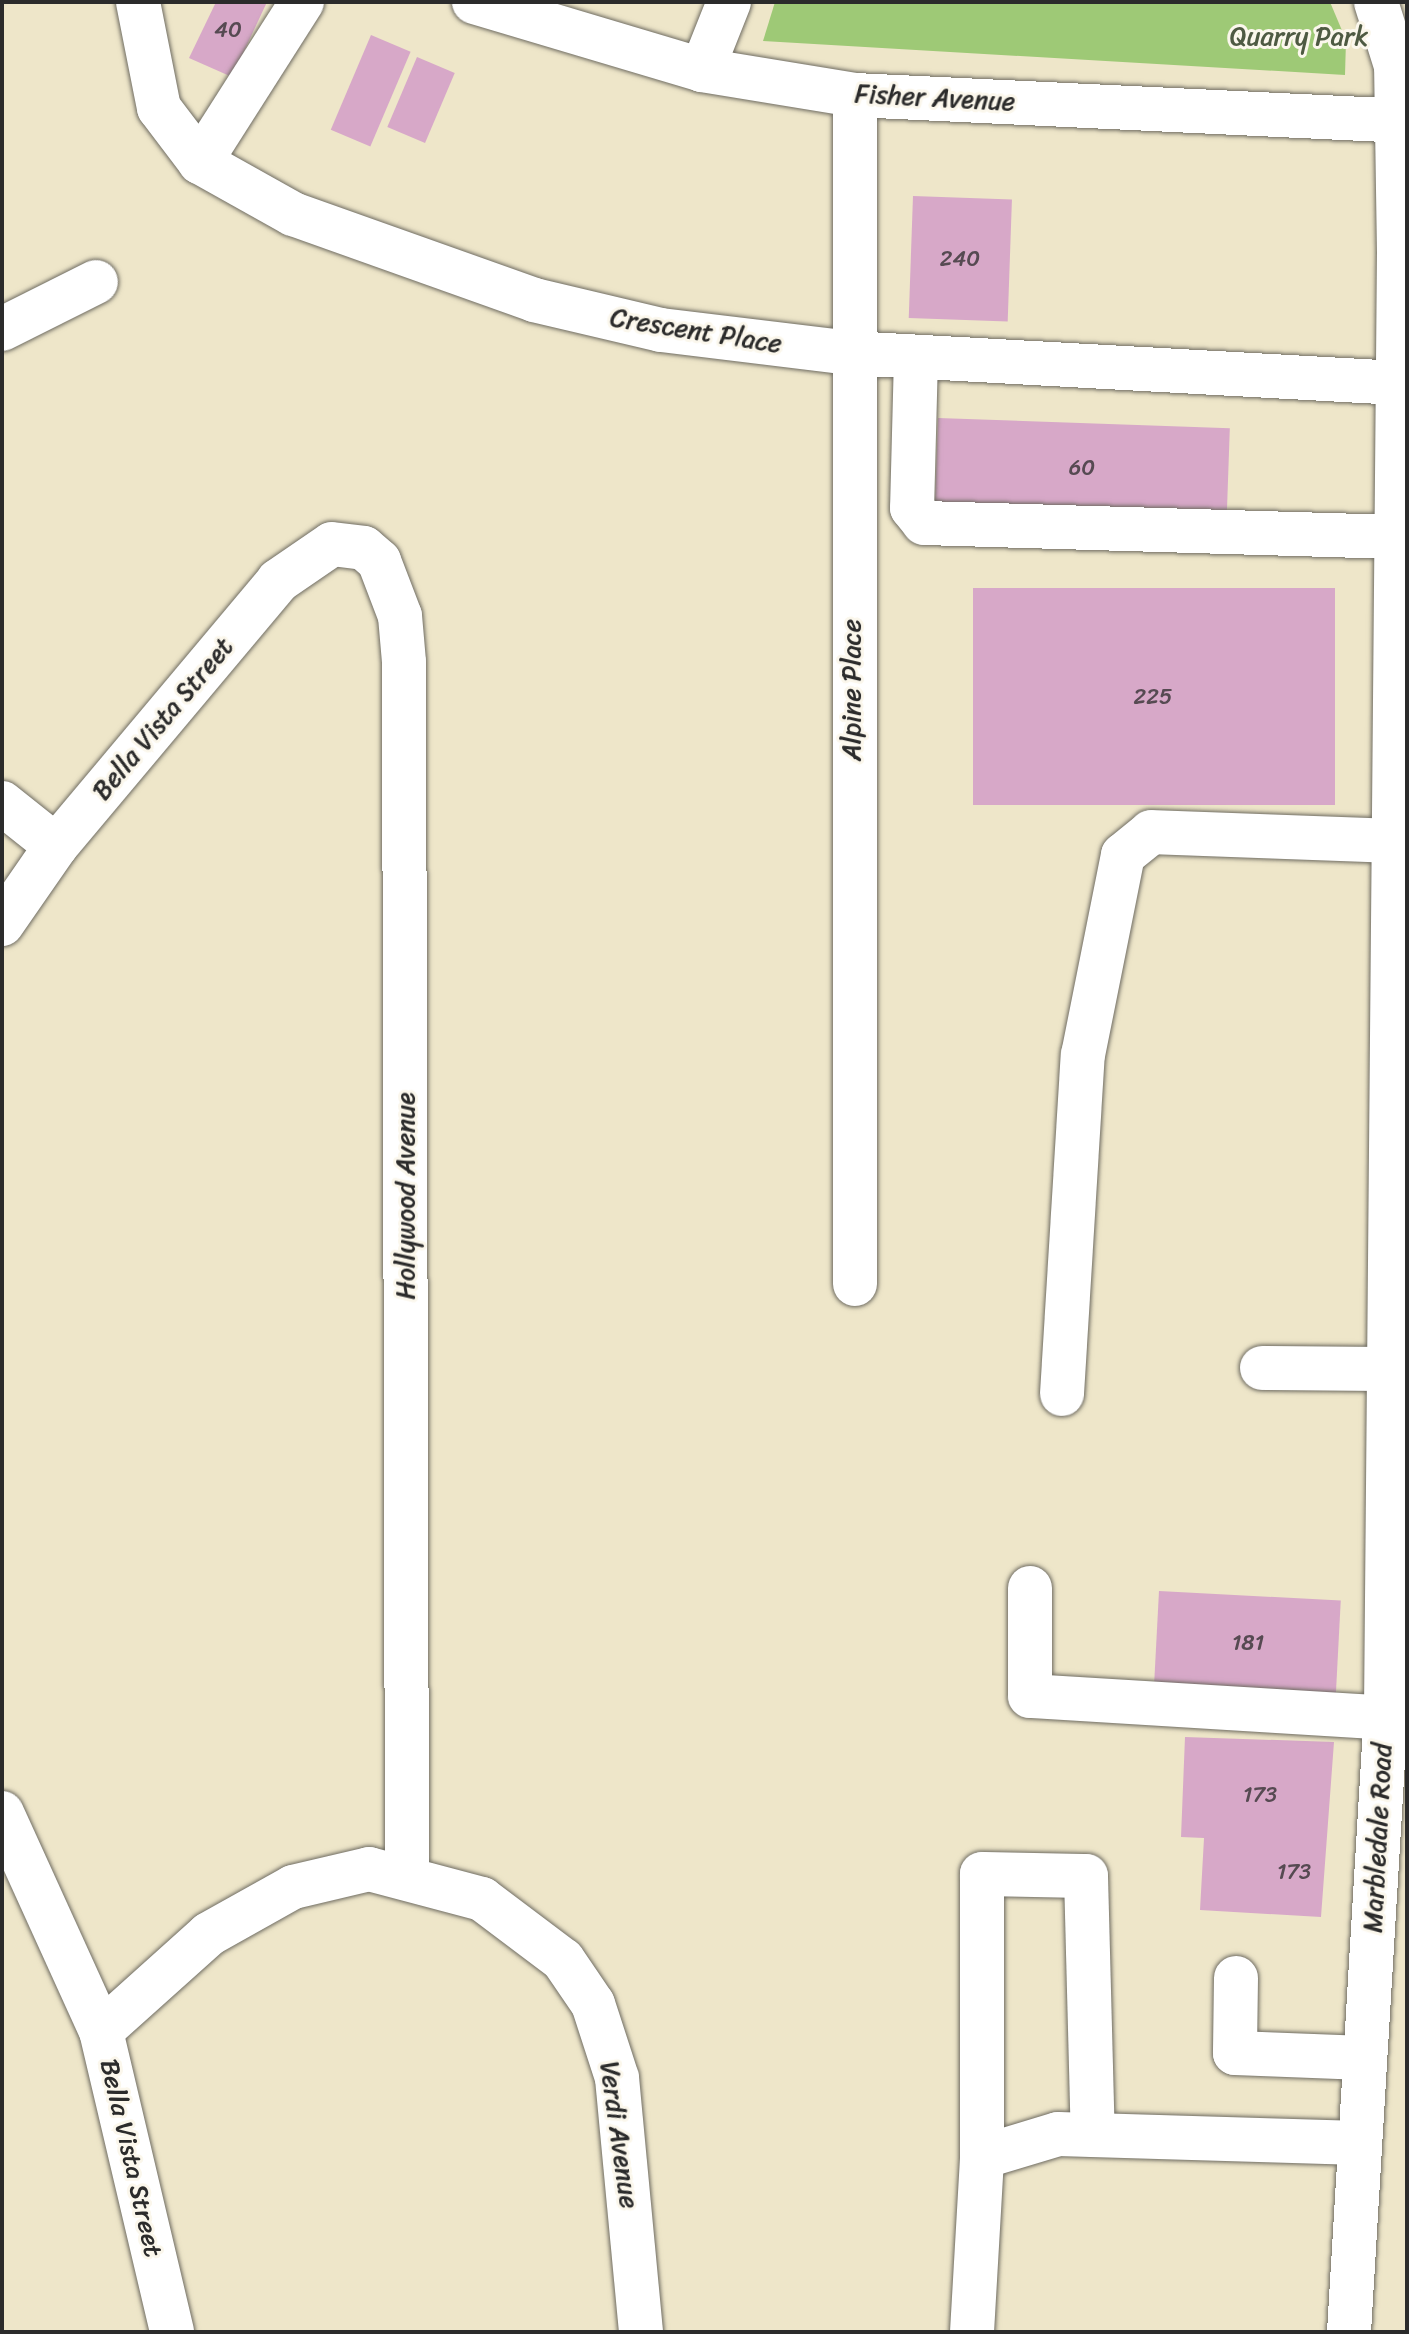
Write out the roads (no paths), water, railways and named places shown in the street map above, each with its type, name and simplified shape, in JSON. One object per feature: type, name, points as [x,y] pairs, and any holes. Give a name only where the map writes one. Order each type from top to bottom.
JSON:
[{"type":"street","name":"Crescent Place","points":[[138,2],[149,80],[178,140],[200,162],[293,214],[534,300],[661,330],[850,353],[1398,383]]},
{"type":"street","points":[[200,162],[302,2]]},
{"type":"street","name":"Fisher Avenue","points":[[474,2],[702,70],[855,95],[1402,121]]},
{"type":"street","points":[[702,70],[729,2]]},
{"type":"street","name":"Marbledale Road","points":[[1349,2332],[1398,1457],[1389,1369],[1398,1300],[1394,841],[1401,657],[1397,537],[1402,121],[1393,45],[1376,2]]},
{"type":"street","name":"Alpine Place","points":[[855,95],[850,353],[855,1284]]},
{"type":"street","points":[[2,329],[96,282]]},
{"type":"street","points":[[916,357],[912,508],[924,523],[1222,529],[1397,537]]},
{"type":"street","name":"Bella Vista Street","points":[[2,924],[56,846],[278,581],[307,555],[347,542]]},
{"type":"street","name":"Hollywood Avenue","points":[[347,542],[372,554],[390,582],[404,662],[407,1874]]},
{"type":"street","points":[[2,803],[56,846]]},
{"type":"street","points":[[1062,1394],[1083,1055],[1123,855],[1151,832],[1394,841]]},
{"type":"street","points":[[1262,1368],[1389,1369]]},
{"type":"street","points":[[1030,1588],[1030,1696],[1385,1718]]},
{"type":"street","name":"Bella Vista Street","points":[[2,1813],[101,2031],[172,2332]]},
{"type":"street","name":"Verdi Avenue","points":[[101,2031],[209,1934],[251,1907],[340,1871],[407,1874],[482,1899],[529,1929],[563,1960],[593,2004],[617,2078],[641,2332]]},
{"type":"street","points":[[972,2332],[982,2157],[982,1874],[1086,1876],[1093,2135]]},
{"type":"street","points":[[1236,1978],[1235,2053],[1365,2058]]},
{"type":"street","points":[[982,2157],[1058,2134],[1360,2143]]},
{"type":"park label","name":"Quarry Park","points":[[1299,37]]}]
